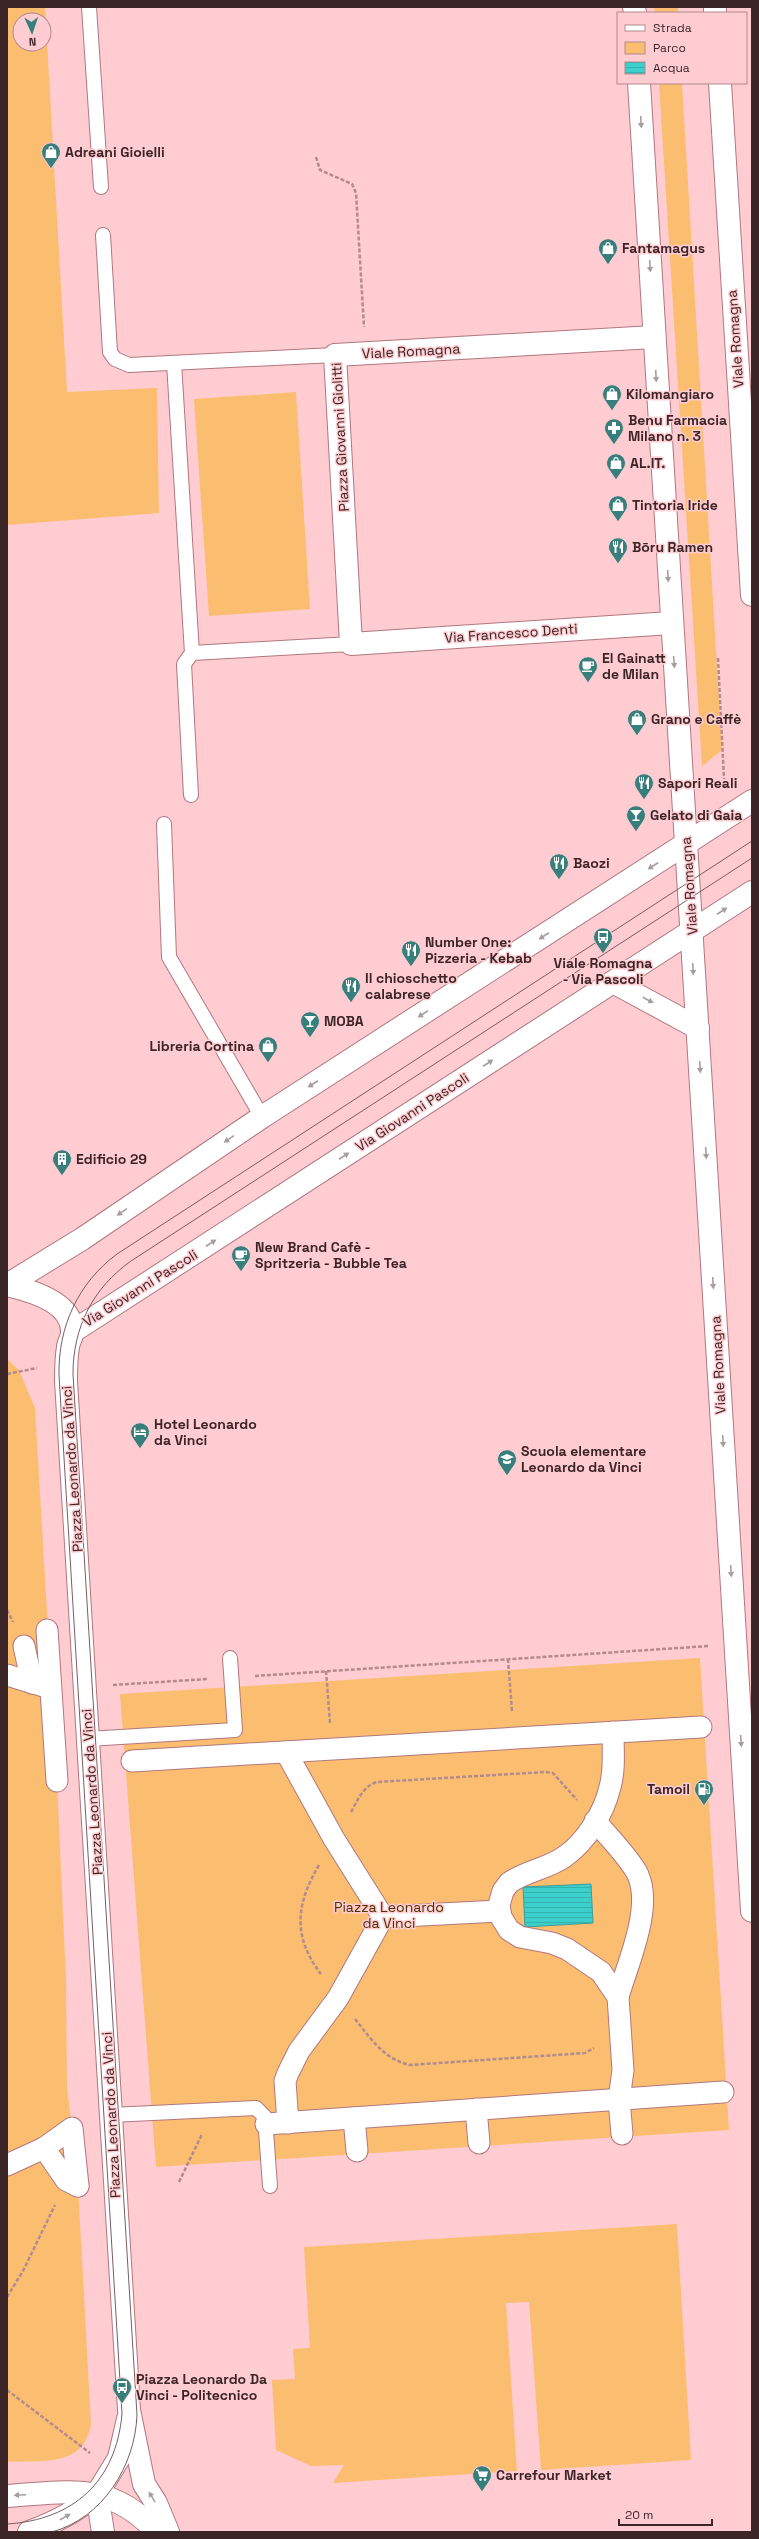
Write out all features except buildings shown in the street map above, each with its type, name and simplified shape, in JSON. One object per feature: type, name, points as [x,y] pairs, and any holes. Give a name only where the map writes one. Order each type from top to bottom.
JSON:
[{"type":"street","name":"Viale Romagna","points":[[639,84],[671,623],[745,1700],[752,1911]]},
{"type":"street","name":"Viale Romagna","points":[[720,84],[752,595]]},
{"type":"street","name":"Viale Romagna","points":[[335,355],[654,337]]},
{"type":"street","name":"Piazza Giovanni Giolitti","points":[[335,355],[351,644]]},
{"type":"street","name":"Via Francesco Denti","points":[[351,644],[671,623]]},
{"type":"street","points":[[7,1285],[82,1239],[262,1118],[752,802]]},
{"type":"street","name":"Via Giovanni Pascoli","points":[[72,1332],[752,892]]},
{"type":"street","points":[[613,982],[698,1028]]},
{"type":"street","points":[[7,1285],[24,1289],[54,1304],[68,1318],[72,1332]]},
{"type":"street","name":"Piazza Leonardo da Vinci","points":[[72,1332],[68,1345],[66,1381],[129,2410],[144,2484],[156,2503],[168,2532]]},
{"type":"street","points":[[41,1685],[47,1630]]},
{"type":"street","points":[[24,1646],[41,1685],[57,1780]]},
{"type":"street","points":[[7,1675],[41,1685]]},
{"type":"street","points":[[132,1761],[701,1727]]},
{"type":"street","points":[[613,1732],[614,1763],[610,1787],[595,1821],[580,1843],[564,1857],[509,1883],[500,1899],[499,1911],[504,1923],[514,1934],[552,1943],[587,1961],[601,1972],[618,1997]]},
{"type":"street","points":[[286,1752],[334,1839],[383,1917]]},
{"type":"street","points":[[595,1821],[636,1872],[644,1899],[640,1927],[618,1997],[623,2070],[619,2100],[622,2134]]},
{"type":"street","points":[[383,1917],[499,1911]]},
{"type":"street","points":[[288,2123],[285,2081],[288,2073],[299,2051],[338,1998],[383,1917]]},
{"type":"street","points":[[266,2124],[723,2092]]},
{"type":"street","points":[[476,2109],[479,2143]]},
{"type":"street","points":[[354,2118],[357,2151]]},
{"type":"street","points":[[7,2165],[44,2148],[72,2128],[78,2186],[66,2180],[44,2148]]},
{"type":"street","name":"Piazza Leonardo da Vinci","points":[[29,2532],[59,2520],[78,2510],[97,2494],[119,2458],[125,2439],[129,2410]]},
{"type":"street","points":[[7,2496],[78,2492],[97,2494],[124,2504],[157,2532]]},
{"type":"street","points":[[97,2494],[103,2532]]},
{"type":"lane","points":[[90,7],[101,187]]},
{"type":"lane","name":"Piazza Giovanni Giolitti","points":[[103,235],[110,352],[115,359],[129,365],[335,355]]},
{"type":"lane","points":[[174,363],[192,653],[184,664],[191,795]]},
{"type":"lane","points":[[192,653],[351,644]]},
{"type":"lane","points":[[164,824],[168,957],[262,1118]]},
{"type":"lane","points":[[88,1739],[235,1730],[230,1658]]},
{"type":"lane","points":[[111,2115],[256,2108],[264,2114],[266,2124],[270,2186]]},
{"type":"path","points":[[316,157],[320,170],[352,184],[356,193],[365,353]]},
{"type":"path","points":[[718,658],[724,780]]},
{"type":"path","points":[[7,1374],[37,1368]]},
{"type":"path","points":[[113,1685],[709,1646]]},
{"type":"path","points":[[508,1659],[514,1738]]},
{"type":"path","points":[[326,1671],[332,1749]]},
{"type":"path","points":[[595,1821],[554,1773],[545,1772],[385,1781],[369,1784],[306,1887],[300,1907],[300,1925],[303,1943],[312,1962],[338,1998],[377,2045],[393,2059],[410,2065],[585,2053],[598,2045]]},
{"type":"path","points":[[179,2182],[213,2109]]},
{"type":"path","points":[[7,2297],[23,2271],[66,2180]]},
{"type":"path","points":[[7,2390],[94,2455]]},
{"type":"green space","points":[[7,7],[45,7],[45,12],[12,12],[12,52],[48,52],[67,392],[157,388],[159,513],[7,525]]},
{"type":"green space","points":[[654,7],[678,7],[678,12],[655,12]]},
{"type":"green space","points":[[659,84],[682,84],[722,750],[702,766]]},
{"type":"green space","points":[[296,392],[310,609],[209,616],[194,399]]},
{"type":"green space","points":[[7,1359],[19,1370],[35,1408],[57,1781],[66,1979],[67,2086],[78,2186],[91,2424],[87,2438],[80,2448],[71,2455],[60,2459],[47,2461],[7,2462]]},
{"type":"green space","name":"Piazza Leonardo da Vinci","points":[[700,1658],[729,2130],[156,2167],[120,1694]]},
{"type":"green space","points":[[677,2224],[691,2460],[541,2470],[529,2302],[506,2303],[517,2471],[333,2483],[344,2465],[311,2466],[276,2450],[272,2380],[295,2379],[293,2349],[310,2348],[304,2247]]},
{"type":"water","points":[[591,1884],[593,1923],[525,1927],[523,1887]]},
{"type":"tram line","points":[[7,2524],[31,2521],[52,2515],[71,2505],[87,2493],[101,2477],[111,2459],[118,2438],[122,2414],[59,1375],[62,1340],[73,1307],[91,1278],[117,1254],[752,841]]},
{"type":"tram line","points":[[52,2532],[70,2525],[87,2515],[101,2502],[113,2487],[123,2471],[130,2453],[135,2434],[137,2415],[73,1374],[74,1357],[81,1325],[96,1296],[106,1283],[131,1261],[752,858]]},
{"type":"place","name":"Adreani Gioielli","points":[[51,169]]},
{"type":"place","name":"Fantamagus","points":[[608,265]]},
{"type":"place","name":"Kilomangiaro","points":[[612,411]]},
{"type":"place","name":"Benu Farmacia Milano n. 3","points":[[614,445]]},
{"type":"place","name":"AL.IT.","points":[[616,480]]},
{"type":"place","name":"Tintoria Iride","points":[[618,522]]},
{"type":"place","name":"Bōru Ramen","points":[[618,564]]},
{"type":"place","name":"El Gainatt de Milan","points":[[588,683]]},
{"type":"place","name":"Grano e Caffè","points":[[637,736]]},
{"type":"place","name":"Sapori Reali","points":[[644,800]]},
{"type":"place","name":"Gelato di Gaia","points":[[636,832]]},
{"type":"place","name":"Baozi","points":[[559,880]]},
{"type":"place","name":"Viale Romagna - Via Pascoli","points":[[603,954]]},
{"type":"place","name":"Number One: Pizzeria - Kebab","points":[[411,967]]},
{"type":"place","name":"Il chioschetto calabrese","points":[[351,1003]]},
{"type":"place","name":"MOBA","points":[[310,1038]]},
{"type":"place","name":"Libreria Cortina","points":[[268,1063]]},
{"type":"place","name":"Edificio 29","points":[[62,1176]]},
{"type":"place","name":"New Brand Cafè - Spritzeria - Bubble Tea","points":[[241,1272]]},
{"type":"place","name":"Hotel Leonardo da Vinci","points":[[140,1449]]},
{"type":"place","name":"Scuola elementare Leonardo da Vinci","points":[[507,1476]]},
{"type":"place","name":"Tamoil","points":[[704,1806]]},
{"type":"place","name":"Piazza Leonardo Da Vinci - Politecnico","points":[[122,2404]]},
{"type":"place","name":"Carrefour Market","points":[[482,2492]]}]
